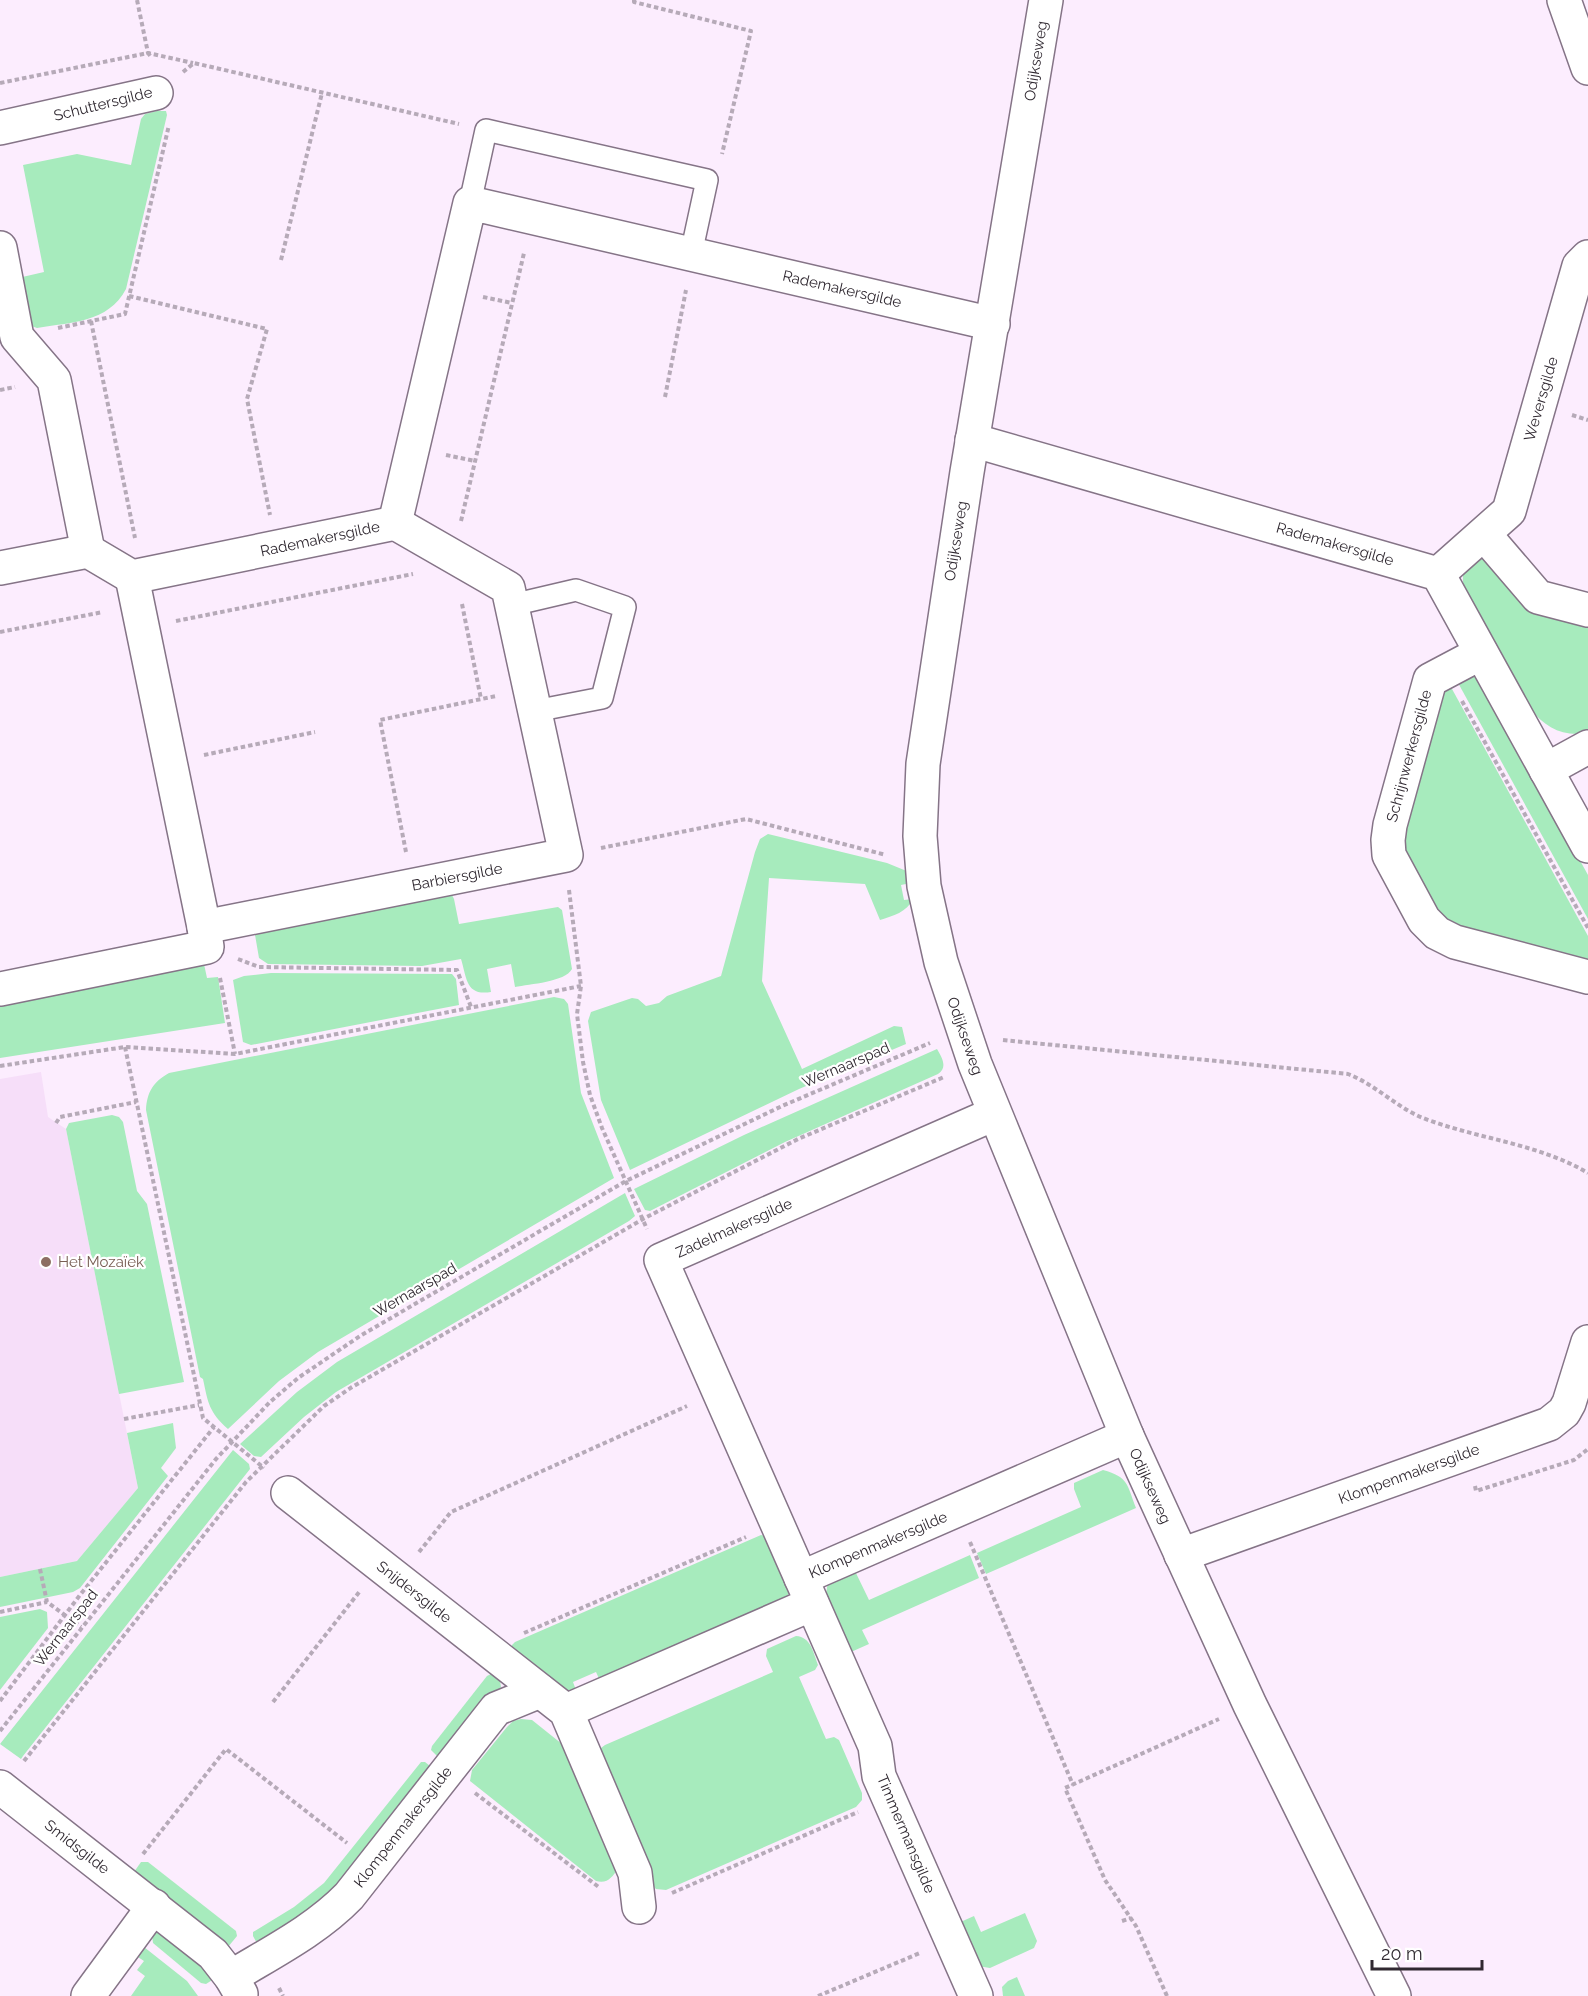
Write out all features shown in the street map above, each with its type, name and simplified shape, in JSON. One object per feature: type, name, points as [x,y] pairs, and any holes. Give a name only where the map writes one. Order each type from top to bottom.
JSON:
[{"type":"street","name":"Odijkseweg","points":[[1047,0],[972,440],[923,764],[921,864],[928,908],[941,962],[994,1114],[1127,1436],[1250,1705],[1394,1996]]},
{"type":"street","points":[[1564,0],[1588,68]]},
{"type":"street","name":"Schuttersgilde","points":[[0,128],[161,89]]},
{"type":"street","name":"Rademakersgilde","points":[[132,578],[395,523],[470,203],[993,324]]},
{"type":"street","points":[[0,248],[16,337],[54,380],[88,551]]},
{"type":"street","name":"Weversgilde","points":[[1438,574],[1509,511],[1579,266],[1588,257]]},
{"type":"street","name":"Rademakersgilde","points":[[972,440],[1438,574]]},
{"type":"street","points":[[395,523],[508,588],[566,855]]},
{"type":"street","points":[[1484,534],[1538,597],[1588,610]]},
{"type":"street","points":[[0,568],[88,551],[132,578],[205,937]]},
{"type":"street","points":[[1438,574],[1546,770],[1578,805],[1588,846]]},
{"type":"street","name":"Schrijnwerkersgilde","points":[[1481,653],[1430,680],[1390,825],[1389,855],[1424,920],[1437,933],[1455,942],[1588,977]]},
{"type":"street","points":[[1546,770],[1588,747]]},
{"type":"street","name":"Barbiersgilde","points":[[0,989],[413,885],[566,855]]},
{"type":"street","name":"Zadelmakersgilde","points":[[807,1591],[660,1260],[994,1114]]},
{"type":"street","name":"Klompenmakersgilde","points":[[1181,1555],[1549,1424],[1564,1412],[1569,1403],[1588,1342]]},
{"type":"street","name":"Klompenmakersgilde","points":[[566,1711],[807,1591],[957,1510],[1127,1436]]},
{"type":"street","name":"Snijdersgilde","points":[[288,1493],[540,1691]]},
{"type":"street","name":"Timmermansgilde","points":[[807,1591],[875,1746],[879,1776],[976,1996]]},
{"type":"street","points":[[540,1691],[566,1711],[635,1873],[639,1907]]},
{"type":"street","name":"Klompenmakersgilde","points":[[237,1986],[318,1924],[349,1896],[496,1709],[540,1691]]},
{"type":"street","name":"Smidsgilde","points":[[0,1786],[213,1954],[237,1986]]},
{"type":"street","points":[[88,1996],[154,1906]]},
{"type":"lane","points":[[486,130],[707,180],[691,254]]},
{"type":"lane","name":"Rademakersgilde","points":[[470,203],[486,130]]},
{"type":"lane","points":[[512,605],[576,590],[625,607],[602,698],[532,700]]},
{"type":"path","points":[[16,337],[124,314],[170,118],[148,53],[137,0]]},
{"type":"path","points":[[634,0],[634,2],[751,31],[719,165],[707,180]]},
{"type":"path","points":[[0,83],[148,53],[486,130]]},
{"type":"path","name":"Schuttersgilde","points":[[161,89],[194,63]]},
{"type":"path","points":[[281,260],[322,93]]},
{"type":"path","points":[[665,397],[688,290],[682,289]]},
{"type":"path","points":[[129,296],[267,329],[247,399],[277,548]]},
{"type":"path","points":[[91,321],[136,543],[132,578]]},
{"type":"path","points":[[452,556],[481,699]]},
{"type":"path","points":[[1446,671],[1588,928]]},
{"type":"path","points":[[413,885],[380,720],[481,699],[532,700]]},
{"type":"path","points":[[170,762],[315,732]]},
{"type":"path","points":[[660,1260],[602,1128],[590,1095],[577,1014],[581,986],[566,855],[746,819],[921,864]]},
{"type":"path","points":[[205,937],[259,967],[457,970],[471,1007]]},
{"type":"path","points":[[205,937],[220,976],[235,1054]]},
{"type":"path","points":[[0,1066],[125,1047],[235,1054],[581,986]]},
{"type":"path","name":"Wernaarspad","points":[[0,1731],[200,1478],[270,1402],[328,1356],[626,1181],[782,1106],[927,1044],[970,1050]]},
{"type":"path","points":[[125,1047],[199,1405],[203,1418],[232,1442]]},
{"type":"path","points":[[642,1219],[970,1050],[1348,1074],[1362,1080],[1419,1116],[1545,1152],[1588,1173]]},
{"type":"path","points":[[56,1123],[60,1117],[136,1102]]},
{"type":"path","points":[[273,1702],[389,1572],[451,1512],[719,1392]]},
{"type":"path","points":[[124,1419],[199,1405]]},
{"type":"path","points":[[0,1701],[214,1427]]},
{"type":"path","points":[[957,1510],[1073,1785]]},
{"type":"path","points":[[486,1649],[777,1524]]},
{"type":"path","points":[[40,1569],[47,1602],[81,1627]]},
{"type":"path","points":[[0,1612],[47,1602]]},
{"type":"path","points":[[1167,1996],[1136,1926],[1100,1870],[1065,1788],[1250,1705]]},
{"type":"path","points":[[122,1882],[226,1749],[350,1846]]},
{"type":"path","points":[[1122,1921],[1131,1918]]},
{"type":"path","points":[[818,1996],[951,1939]]},
{"type":"shaded area","name":"Het Mozaïek","points":[[41,1072],[48,1117],[66,1129],[138,1488],[77,1561],[0,1577],[0,1079]]},
{"type":"green space","points":[[166,111],[167,115],[126,289],[109,309],[99,315],[75,322],[37,328],[29,325],[18,278],[44,272],[23,165],[77,154],[131,165],[141,119],[145,114]]},
{"type":"green space","points":[[1480,555],[1588,620],[1588,733],[1570,734],[1555,730],[1542,721],[1530,708],[1464,588],[1464,572]]},
{"type":"green space","points":[[1475,670],[1588,875],[1588,919],[1457,681]]},
{"type":"green space","points":[[1449,687],[1588,936],[1588,969],[1441,924],[1400,855],[1435,692]]},
{"type":"green space","points":[[768,834],[887,863],[909,872],[911,883],[901,885],[904,900],[913,899],[907,907],[899,913],[880,920],[865,884],[769,878],[762,981],[802,1069],[894,1026],[902,1027],[906,1044],[799,1089],[630,1170],[601,1100],[588,1021],[591,1012],[632,998],[638,999],[646,1006],[659,1003],[667,996],[721,976],[755,852],[760,839]]},
{"type":"green space","points":[[450,891],[459,924],[558,907],[562,910],[572,969],[555,980],[515,987],[511,964],[487,969],[491,992],[483,993],[472,989],[461,959],[422,966],[268,964],[259,958],[254,929]]},
{"type":"green space","points":[[204,964],[207,978],[218,977],[225,1023],[0,1058],[0,997]]},
{"type":"green space","points":[[271,973],[452,974],[456,979],[459,1005],[251,1045],[243,1042],[233,980],[244,976]]},
{"type":"green space","points":[[554,997],[564,999],[568,1004],[581,1093],[614,1178],[318,1352],[279,1381],[228,1429],[213,1412],[203,1379],[200,1377],[146,1110],[149,1093],[155,1084],[169,1073]]},
{"type":"green space","points":[[937,1049],[943,1065],[938,1074],[785,1142],[650,1211],[645,1210],[634,1189],[744,1135]]},
{"type":"green space","points":[[112,1115],[119,1117],[123,1122],[137,1191],[147,1204],[184,1382],[119,1394],[66,1129],[69,1123]]},
{"type":"green space","points":[[625,1193],[635,1216],[629,1221],[336,1392],[304,1417],[261,1457],[254,1456],[240,1444],[297,1392],[337,1362]]},
{"type":"green space","points":[[173,1423],[176,1448],[161,1468],[168,1476],[80,1588],[73,1592],[0,1607],[0,1577],[77,1561],[138,1488],[127,1433]]},
{"type":"green space","points":[[233,1450],[249,1464],[250,1469],[21,1759],[0,1744]]},
{"type":"green space","points":[[1103,1470],[1118,1476],[1126,1483],[1136,1508],[986,1574],[977,1553],[1081,1507],[1074,1483]]},
{"type":"green space","points":[[761,1535],[765,1536],[790,1590],[786,1600],[601,1683],[596,1672],[573,1682],[577,1693],[564,1693],[511,1652],[515,1642]]},
{"type":"green space","points":[[970,1555],[979,1578],[862,1630],[869,1644],[851,1652],[826,1594],[828,1581],[854,1569],[869,1600]]},
{"type":"green space","points":[[40,1609],[47,1612],[48,1628],[0,1690],[0,1617]]},
{"type":"green space","points":[[796,1636],[808,1642],[818,1665],[815,1670],[799,1677],[826,1739],[834,1737],[839,1740],[862,1793],[862,1800],[856,1807],[666,1890],[656,1889],[651,1884],[597,1751],[605,1745],[773,1672],[766,1656],[767,1649]]},
{"type":"green space","points":[[491,1674],[500,1681],[501,1687],[442,1761],[431,1750],[432,1746],[487,1676]]},
{"type":"green space","points":[[532,1720],[567,1748],[618,1869],[607,1881],[596,1881],[470,1781],[472,1770],[507,1727],[513,1721]]},
{"type":"green space","points":[[421,1762],[425,1762],[435,1770],[352,1876],[259,1947],[253,1932],[294,1907],[324,1883]]},
{"type":"green space","points":[[141,1862],[148,1862],[236,1931],[237,1936],[228,1947],[134,1872]]},
{"type":"green space","points":[[1025,1913],[1037,1941],[1034,1948],[990,1968],[978,1966],[956,1924],[974,1916],[981,1932]]},
{"type":"green space","points":[[157,1929],[217,1977],[206,1984],[201,1983],[153,1943],[152,1935]]},
{"type":"green space","points":[[144,1947],[187,1981],[198,1996],[131,1996],[145,1976],[137,1970],[144,1961],[135,1955]]},
{"type":"green space","points":[[1017,1977],[1025,1996],[1003,1996],[1002,1987]]},
{"type":"place","name":"Het Mozaïek","points":[[46,1262]]}]
